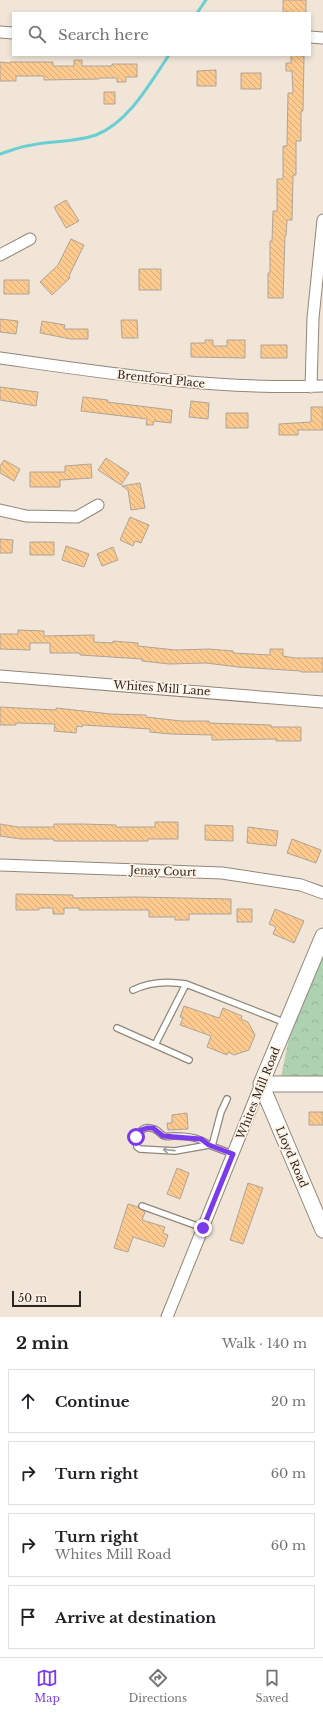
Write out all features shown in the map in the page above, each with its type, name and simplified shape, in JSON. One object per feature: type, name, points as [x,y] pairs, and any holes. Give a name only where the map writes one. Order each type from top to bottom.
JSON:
[{"type":"street","points":[[0,32],[12,33]]},
{"type":"street","points":[[311,37],[323,38]]},
{"type":"street","points":[[311,387],[313,318],[323,220]]},
{"type":"street","points":[[0,255],[30,239]]},
{"type":"street","name":"Brentford Place","points":[[0,358],[106,373],[216,384],[311,387],[323,386]]},
{"type":"street","points":[[0,510],[26,516],[77,517],[98,505]]},
{"type":"street","name":"Whites Mill Lane","points":[[0,676],[323,702]]},
{"type":"street","name":"Jenay Court","points":[[0,866],[222,873],[301,885],[323,893]]},
{"type":"street","name":"Whites Mill Road","points":[[167,1317],[261,1084],[323,936]]},
{"type":"street","points":[[261,1084],[323,1084]]},
{"type":"street","name":"Lloyd Road","points":[[261,1084],[323,1230]]},
{"type":"lane","points":[[133,990],[141,986],[159,983],[172,982],[186,984],[286,1023]]},
{"type":"lane","points":[[155,1045],[186,984]]},
{"type":"lane","points":[[117,1028],[189,1060]]},
{"type":"lane","points":[[211,1146],[221,1112],[227,1099]]},
{"type":"lane","points":[[211,1146],[175,1151],[140,1149],[136,1147],[136,1137],[141,1130],[153,1128],[163,1136],[201,1139],[211,1146],[233,1154]]},
{"type":"lane","points":[[142,1206],[203,1228]]},
{"type":"green space","points":[[323,930],[323,1079],[281,1077],[300,984]]},
{"type":"building","points":[[283,0],[306,0],[306,12],[283,12]]},
{"type":"building","points":[[291,56],[304,56],[301,141],[296,141],[296,175],[293,175],[292,220],[287,220],[285,236],[283,298],[268,298],[268,273],[270,273],[270,241],[272,241],[273,211],[277,211],[277,179],[283,179],[283,146],[287,146],[288,93],[293,93],[292,71],[286,71],[286,63],[291,63]]},
{"type":"building","points":[[74,60],[82,60],[82,66],[137,64],[137,77],[126,77],[126,82],[117,82],[117,78],[44,80],[44,76],[16,76],[16,81],[0,81],[0,62],[53,62],[53,66],[74,66]]},
{"type":"building","points":[[216,70],[216,86],[197,86],[197,71]]},
{"type":"building","points":[[241,73],[261,73],[261,89],[241,89]]},
{"type":"building","points":[[104,92],[115,92],[115,104],[104,104]]},
{"type":"building","points":[[66,200],[79,221],[66,228],[54,207]]},
{"type":"building","points":[[71,239],[84,245],[69,276],[70,278],[52,295],[40,282],[58,265]]},
{"type":"building","points":[[139,269],[161,269],[161,290],[139,290]]},
{"type":"building","points":[[4,280],[29,280],[29,294],[4,294]]},
{"type":"building","points":[[0,319],[18,321],[16,334],[0,332]]},
{"type":"building","points":[[121,320],[137,320],[138,338],[122,338]]},
{"type":"building","points":[[42,321],[65,325],[64,329],[88,329],[88,339],[71,339],[40,333]]},
{"type":"building","points":[[205,340],[213,340],[213,346],[227,346],[227,340],[245,340],[245,358],[191,357],[191,343],[205,343]]},
{"type":"building","points":[[261,345],[287,345],[287,358],[261,358]]},
{"type":"building","points":[[0,387],[38,392],[36,406],[0,400]]},
{"type":"building","points":[[83,397],[108,400],[107,402],[172,410],[171,423],[154,421],[153,425],[146,425],[147,419],[81,411]]},
{"type":"building","points":[[191,401],[209,403],[208,419],[189,417]]},
{"type":"building","points":[[311,407],[323,407],[323,430],[298,430],[298,435],[279,435],[279,424],[311,422]]},
{"type":"building","points":[[226,413],[248,413],[248,428],[226,428]]},
{"type":"building","points":[[106,458],[129,473],[121,485],[98,470]]},
{"type":"building","points":[[4,460],[20,469],[14,481],[0,473],[0,466]]},
{"type":"building","points":[[91,464],[92,478],[60,480],[60,487],[30,487],[30,472],[65,472],[65,466]]},
{"type":"building","points":[[140,483],[145,508],[131,510],[128,490],[122,486]]},
{"type":"building","points":[[130,517],[149,525],[141,543],[135,541],[133,546],[120,540]]},
{"type":"building","points":[[0,539],[13,540],[12,553],[0,553]]},
{"type":"building","points":[[30,542],[54,542],[54,555],[30,555]]},
{"type":"building","points":[[66,546],[89,554],[84,567],[62,560]]},
{"type":"building","points":[[113,547],[118,560],[102,566],[97,554]]},
{"type":"building","points":[[18,630],[44,631],[44,636],[94,635],[94,642],[113,643],[113,641],[138,643],[138,646],[175,650],[209,649],[233,651],[233,653],[270,655],[270,649],[283,649],[283,656],[295,658],[323,658],[323,672],[301,672],[206,663],[169,664],[142,661],[142,659],[80,655],[80,653],[50,653],[50,643],[30,643],[30,650],[0,649],[0,634],[18,634]]},
{"type":"building","points":[[0,707],[56,710],[56,708],[111,714],[146,715],[146,717],[181,721],[209,721],[209,723],[271,725],[271,727],[301,727],[301,741],[276,741],[276,739],[212,740],[212,735],[171,734],[150,732],[150,729],[83,725],[82,727],[77,726],[76,733],[54,731],[55,724],[16,723],[16,725],[0,725]]},
{"type":"building","points":[[155,822],[178,822],[178,839],[148,839],[148,841],[54,841],[54,839],[21,839],[0,836],[0,824],[18,827],[54,827],[54,824],[82,824],[116,825],[116,827],[155,827]]},
{"type":"building","points":[[205,825],[233,826],[233,841],[205,840]]},
{"type":"building","points":[[248,827],[278,831],[276,846],[247,843]]},
{"type":"building","points":[[292,839],[321,850],[316,863],[287,853]]},
{"type":"building","points":[[16,894],[73,895],[73,898],[135,897],[231,899],[231,914],[189,914],[189,920],[175,920],[175,917],[149,917],[149,910],[79,910],[79,908],[64,908],[64,914],[53,914],[53,908],[39,908],[39,910],[16,910]]},
{"type":"building","points":[[237,909],[252,909],[252,922],[237,922]]},
{"type":"building","points":[[275,909],[304,921],[294,943],[273,934],[276,927],[269,924]]},
{"type":"building","points":[[184,1006],[219,1018],[223,1008],[242,1016],[241,1019],[248,1022],[255,1035],[249,1050],[234,1055],[228,1052],[227,1055],[207,1047],[211,1036],[180,1025],[183,1018],[180,1017]]},
{"type":"building","points":[[309,1112],[323,1112],[323,1125],[309,1125]]},
{"type":"building","points":[[187,1113],[188,1129],[168,1130],[167,1123],[172,1123],[172,1115]]},
{"type":"building","points":[[177,1168],[189,1173],[180,1199],[167,1194]]},
{"type":"building","points":[[248,1183],[263,1188],[243,1244],[230,1240]]},
{"type":"building","points":[[128,1204],[138,1207],[145,1212],[142,1220],[165,1227],[163,1233],[168,1235],[164,1247],[133,1237],[128,1252],[114,1248]]},
{"type":"waterway","points":[[198,12],[206,0]]},
{"type":"waterway","points":[[0,154],[20,147],[88,137],[108,129],[119,121],[138,101],[168,56]]},
{"type":"route","points":[[136,1137],[141,1130],[153,1128],[163,1136],[201,1139],[209,1145],[233,1154],[203,1228]]}]
